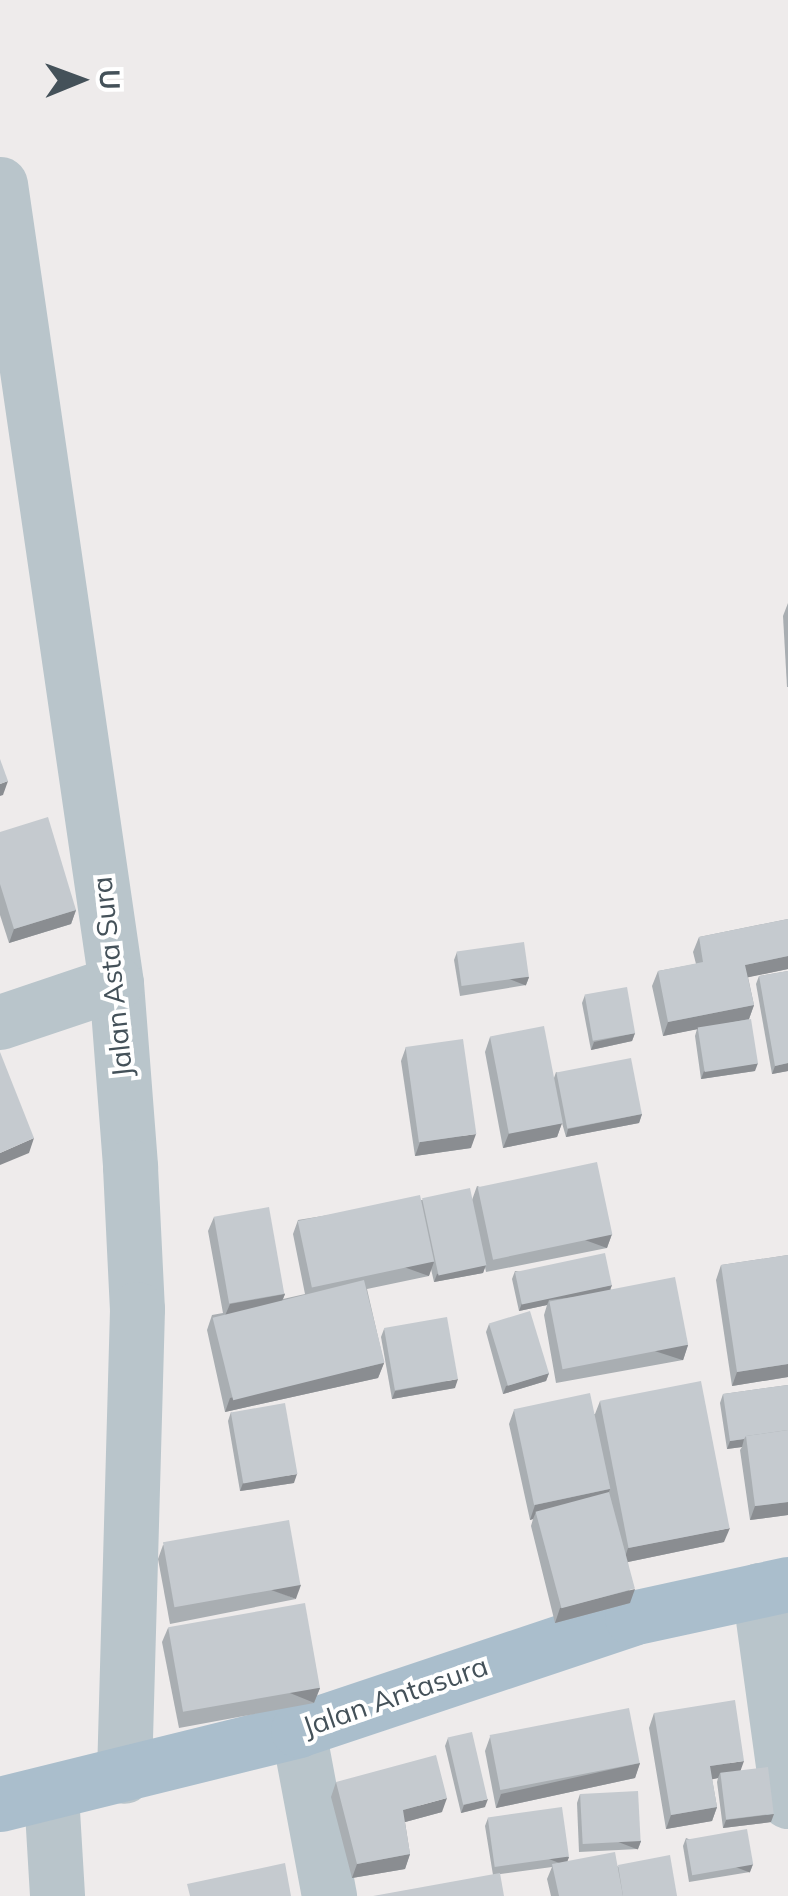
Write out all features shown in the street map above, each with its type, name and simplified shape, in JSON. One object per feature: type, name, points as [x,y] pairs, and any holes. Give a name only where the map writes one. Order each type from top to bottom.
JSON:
[{"type":"main road","name":"Jalan Antasura","points":[[25,1799],[298,1730],[556,1640],[773,1587]]},
{"type":"street","name":"Jalan Asta Sura","points":[[0,184],[116,982],[137,1309],[124,1776]]},
{"type":"street","points":[[0,1022],[116,982]]},
{"type":"street","points":[[773,1587],[788,1801]]},
{"type":"street","points":[[298,1730],[329,1896]]},
{"type":"street","points":[[25,1799],[57,1896]]},
{"type":"building","points":[[0,759],[8,781],[0,784]]},
{"type":"building","points":[[48,817],[76,910],[14,929],[0,884],[0,832]]},
{"type":"building","points":[[788,919],[788,956],[745,965],[754,1005],[668,1022],[658,971],[703,962],[699,937]]},
{"type":"building","points":[[524,942],[529,977],[462,986],[457,951]]},
{"type":"building","points":[[788,971],[788,1063],[775,1066],[759,976]]},
{"type":"building","points":[[627,987],[635,1033],[593,1041],[585,994]]},
{"type":"building","points":[[751,1019],[758,1063],[705,1072],[698,1027]]},
{"type":"building","points":[[544,1026],[563,1123],[509,1134],[490,1036]]},
{"type":"building","points":[[463,1039],[476,1134],[419,1142],[406,1047]]},
{"type":"building","points":[[0,1052],[34,1138],[0,1153]]},
{"type":"building","points":[[631,1058],[642,1114],[567,1128],[556,1073]]},
{"type":"building","points":[[597,1162],[612,1234],[493,1260],[478,1187]]},
{"type":"building","points":[[470,1188],[486,1265],[438,1275],[422,1198]]},
{"type":"building","points":[[420,1195],[434,1262],[312,1288],[298,1221]]},
{"type":"building","points":[[269,1207],[284,1294],[229,1303],[214,1217]]},
{"type":"building","points":[[605,1253],[612,1285],[522,1304],[515,1272]]},
{"type":"building","points":[[788,1255],[788,1364],[737,1372],[721,1265]]},
{"type":"building","points":[[675,1277],[688,1345],[563,1369],[549,1301]]},
{"type":"building","points":[[364,1280],[385,1362],[233,1400],[213,1318]]},
{"type":"building","points":[[530,1311],[549,1373],[508,1386],[489,1324]]},
{"type":"building","points":[[447,1317],[458,1379],[395,1390],[384,1328]]},
{"type":"building","points":[[701,1381],[730,1528],[629,1548],[600,1401]]},
{"type":"building","points":[[788,1385],[788,1430],[730,1441],[723,1394]]},
{"type":"building","points":[[590,1393],[610,1489],[534,1505],[514,1409]]},
{"type":"building","points":[[285,1403],[298,1474],[243,1483],[231,1413]]},
{"type":"building","points":[[788,1430],[788,1502],[755,1506],[746,1436]]},
{"type":"building","points":[[609,1492],[635,1589],[561,1608],[536,1512]]},
{"type":"building","points":[[289,1520],[300,1585],[174,1607],[163,1542]]},
{"type":"building","points":[[305,1603],[320,1688],[183,1712],[168,1627]]},
{"type":"building","points":[[735,1700],[744,1761],[710,1766],[717,1807],[671,1815],[654,1713]]},
{"type":"building","points":[[629,1708],[640,1763],[500,1790],[490,1735]]},
{"type":"building","points":[[472,1732],[488,1799],[463,1805],[448,1738]]},
{"type":"building","points":[[436,1755],[447,1798],[403,1810],[410,1854],[357,1864],[336,1782]]},
{"type":"building","points":[[768,1767],[774,1814],[726,1819],[720,1773]]},
{"type":"building","points":[[638,1791],[641,1841],[583,1844],[580,1794]]},
{"type":"building","points":[[562,1807],[569,1857],[495,1867],[488,1817]]},
{"type":"building","points":[[747,1829],[753,1864],[692,1875],[686,1840]]},
{"type":"building","points":[[615,1852],[623,1896],[559,1896],[552,1864]]},
{"type":"building","points":[[670,1855],[677,1896],[623,1896],[618,1865]]},
{"type":"building","points":[[285,1863],[291,1896],[190,1896],[187,1884]]},
{"type":"building","points":[[500,1873],[504,1896],[373,1896]]}]
